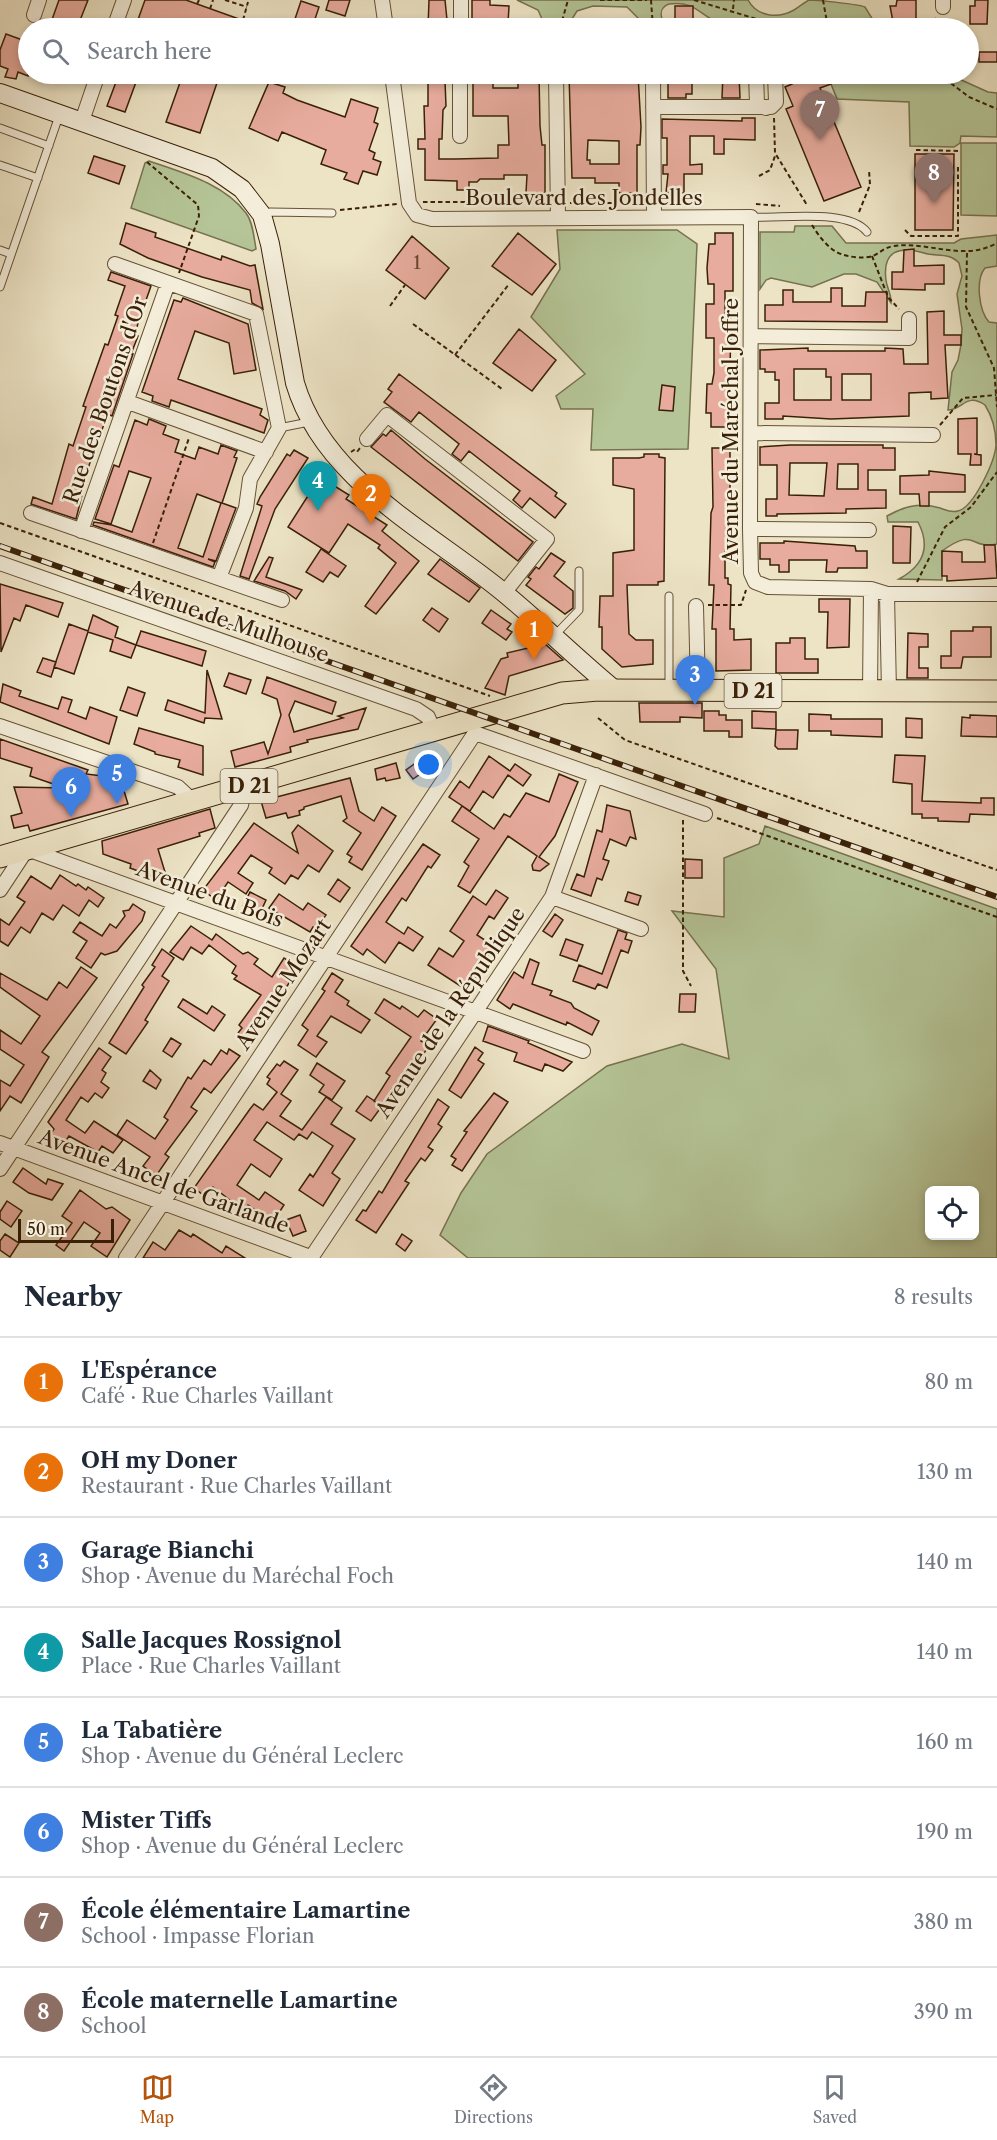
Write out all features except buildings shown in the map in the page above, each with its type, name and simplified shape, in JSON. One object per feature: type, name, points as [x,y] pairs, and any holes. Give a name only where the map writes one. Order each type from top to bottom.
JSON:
[{"type":"main road","points":[[0,93],[212,168],[242,189],[262,215],[270,244],[295,383],[310,422],[340,461],[391,508],[504,593],[616,691]]},
{"type":"main road","name":"D 21","points":[[0,857],[434,732],[473,727],[562,693],[997,691]]},
{"type":"street","points":[[34,15],[39,0]]},
{"type":"street","points":[[118,18],[124,0]]},
{"type":"street","points":[[382,0],[385,18]]},
{"type":"street","points":[[460,18],[461,0]]},
{"type":"street","points":[[82,121],[95,84]]},
{"type":"street","points":[[394,84],[413,209]]},
{"type":"street","points":[[460,84],[460,136]]},
{"type":"street","points":[[556,84],[558,217]]},
{"type":"street","points":[[653,84],[654,216]]},
{"type":"street","points":[[756,84],[757,104],[766,108]]},
{"type":"street","points":[[653,107],[766,108],[775,104],[775,84]]},
{"type":"street","name":"Boulevard des Jondelles","points":[[413,209],[432,219],[751,217]]},
{"type":"street","name":"Avenue du Maréchal Joffre","points":[[751,217],[750,530],[751,573],[755,582],[768,587],[871,589],[887,594],[997,594]]},
{"type":"street","points":[[115,264],[256,314],[279,428],[250,479],[246,508],[219,578]]},
{"type":"street","name":"Rue des Boutons d'Or","points":[[81,531],[173,285]]},
{"type":"street","points":[[751,336],[909,338],[909,319]]},
{"type":"street","points":[[128,402],[266,452]]},
{"type":"street","points":[[367,439],[387,415],[547,539],[504,593]]},
{"type":"street","points":[[751,433],[933,435]]},
{"type":"street","name":"Rue des Boutons d'Or","points":[[31,513],[282,600]]},
{"type":"street","points":[[750,530],[869,530]]},
{"type":"street","name":"Avenue de Mulhouse","points":[[0,562],[419,710],[428,717],[434,732]]},
{"type":"street","points":[[871,589],[880,692]]},
{"type":"street","points":[[880,692],[887,594]]},
{"type":"street","points":[[696,606],[698,691]]},
{"type":"street","points":[[0,726],[178,787],[193,801]]},
{"type":"street","points":[[473,727],[705,814]]},
{"type":"street","name":"Avenue Mozart","points":[[126,1258],[325,958],[473,727]]},
{"type":"street","name":"Avenue de la République","points":[[312,1258],[552,897],[596,775]]},
{"type":"street","points":[[0,1169],[241,805],[245,787]]},
{"type":"street","points":[[0,890],[27,849]]},
{"type":"street","name":"Avenue du Bois","points":[[27,849],[583,1051]]},
{"type":"street","points":[[552,897],[641,930]]},
{"type":"street","name":"Avenue Ancel de Garlande","points":[[0,1143],[312,1258]]},
{"type":"lane","points":[[0,287],[60,114]]},
{"type":"lane","points":[[0,128],[49,146]]},
{"type":"lane","points":[[0,165],[38,178]]},
{"type":"lane","points":[[262,215],[270,212],[332,213]]},
{"type":"lane","points":[[751,217],[843,218],[861,225],[867,232]]},
{"type":"lane","points":[[0,250],[11,254]]},
{"type":"lane","points":[[279,428],[310,422]]},
{"type":"lane","points":[[554,636],[579,610],[579,571]]},
{"type":"lane","points":[[669,596],[669,691]]},
{"type":"path","points":[[210,9],[213,0]]},
{"type":"path","points":[[225,0],[247,7]]},
{"type":"path","points":[[563,18],[568,0]]},
{"type":"path","points":[[600,0],[649,0],[652,18]]},
{"type":"path","points":[[694,0],[755,18]]},
{"type":"path","points":[[733,10],[734,0]]},
{"type":"path","points":[[823,0],[826,18]]},
{"type":"path","points":[[244,18],[248,2]]},
{"type":"path","points":[[952,84],[969,97],[997,109]]},
{"type":"path","points":[[916,150],[961,150]]},
{"type":"path","points":[[759,176],[772,166],[775,153]]},
{"type":"path","points":[[142,155],[154,170],[198,205],[199,216],[177,280],[181,282],[173,285]]},
{"type":"path","points":[[905,230],[911,236],[958,236],[958,164]]},
{"type":"path","points":[[860,212],[870,185],[869,170]]},
{"type":"path","points":[[332,213],[346,207],[413,209]]},
{"type":"path","points":[[934,230],[934,236]]},
{"type":"path","points":[[967,254],[966,307],[994,368],[997,407]]},
{"type":"path","points":[[872,256],[888,297],[909,319]]},
{"type":"path","points":[[455,355],[509,284]]},
{"type":"path","points":[[390,306],[405,285]]},
{"type":"path","points":[[413,324],[502,389]]},
{"type":"path","points":[[933,435],[963,398],[996,395]]},
{"type":"path","points":[[149,554],[194,426]]},
{"type":"path","points":[[340,461],[354,450],[357,452],[367,439]]},
{"type":"path","points":[[912,594],[912,589],[945,527],[972,507],[997,472]]},
{"type":"path","points":[[0,523],[493,697]]},
{"type":"path","points":[[696,606],[741,605],[751,573]]},
{"type":"path","points":[[598,718],[625,740],[997,870]]},
{"type":"path","points":[[684,806],[683,971],[691,986]]},
{"type":"path","points":[[705,814],[997,917]]},
{"type":"green space","points":[[517,0],[748,0],[762,13],[781,15],[809,0],[865,7],[872,18],[709,18],[693,7],[679,4],[669,4],[664,7],[661,12],[662,18],[638,18],[627,7],[593,6],[577,11],[573,18],[542,18],[538,10]]},
{"type":"green space","points":[[831,84],[970,84],[988,92],[997,93],[997,137],[961,136],[960,143],[954,147],[910,146],[909,102],[837,99]]},
{"type":"green space","points":[[961,143],[997,143],[997,216],[961,215]]},
{"type":"green space","points":[[149,161],[202,180],[237,203],[250,221],[256,249],[252,251],[131,208],[145,163]]},
{"type":"green space","points":[[795,226],[832,226],[846,243],[954,243],[961,239],[997,235],[997,266],[985,268],[980,280],[979,295],[983,311],[989,322],[997,323],[997,544],[981,544],[967,539],[942,551],[942,580],[899,579],[919,562],[924,540],[918,522],[888,522],[887,516],[906,507],[919,505],[933,506],[953,512],[964,508],[977,493],[995,452],[994,429],[985,405],[973,400],[948,410],[952,372],[958,360],[961,345],[962,329],[957,294],[962,276],[959,263],[951,257],[915,251],[894,253],[890,256],[885,270],[891,303],[877,282],[856,274],[844,274],[812,287],[771,278],[766,280],[760,289],[760,232],[794,232]]},
{"type":"green space","points":[[557,230],[677,230],[697,244],[688,449],[591,450],[593,409],[561,409],[556,396],[585,374],[531,317],[560,269]]},
{"type":"green space","points":[[765,826],[997,909],[997,1258],[468,1258],[440,1235],[461,1193],[487,1154],[607,1066],[682,1044],[729,1059],[716,969],[672,911],[724,917],[724,858],[759,844]]},
{"type":"railway","points":[[0,546],[997,897]]},
{"type":"place","name":"École élémentaire Lamartine","points":[[820,140]]},
{"type":"place","name":"École maternelle Lamartine","points":[[934,203]]},
{"type":"place","name":"Salle Jacques Rossignol","points":[[318,511]]},
{"type":"place","name":"OH my Doner","points":[[371,524]]},
{"type":"place","name":"L'Espérance","points":[[534,660]]},
{"type":"place","name":"Garage Bianchi","points":[[695,705]]},
{"type":"place","name":"La Tabatière","points":[[117,804]]},
{"type":"place","name":"Mister Tiffs","points":[[71,817]]}]
